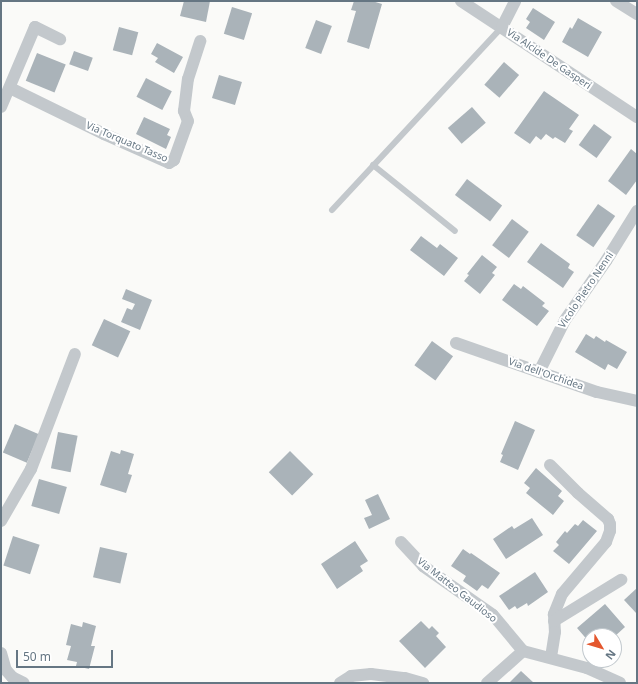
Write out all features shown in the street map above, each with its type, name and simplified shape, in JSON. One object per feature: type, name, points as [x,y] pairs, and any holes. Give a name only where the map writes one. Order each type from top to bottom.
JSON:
[{"type":"street","name":"Via Alcide De Gasperi","points":[[461,1],[637,117]]},
{"type":"street","points":[[502,27],[515,1]]},
{"type":"street","points":[[616,1],[637,14]]},
{"type":"street","points":[[1,107],[35,28],[60,39]]},
{"type":"street","name":"Via Torquato Tasso","points":[[10,88],[104,134],[169,162],[174,160],[188,121],[184,111],[188,79],[200,41]]},
{"type":"street","name":"Vicolo Pietro Nenni","points":[[539,372],[565,320],[606,261],[637,211]]},
{"type":"street","name":"Via dell'Orchidea","points":[[456,343],[597,392],[637,401]]},
{"type":"street","points":[[1,521],[31,469],[75,354]]},
{"type":"street","points":[[550,466],[608,519],[610,524],[610,531],[606,542],[562,594],[554,614],[555,632],[551,658]]},
{"type":"street","name":"Via Matteo Gaudioso","points":[[401,542],[423,566],[493,615],[523,651]]},
{"type":"street","points":[[554,621],[621,580]]},
{"type":"street","points":[[487,683],[523,651],[587,668],[620,683]]},
{"type":"street","points":[[1,653],[6,670],[12,677],[24,683]]},
{"type":"street","points":[[340,683],[350,676],[371,674],[405,678],[423,683]]},
{"type":"lane","points":[[332,210],[502,27]]},
{"type":"lane","points":[[373,165],[455,231]]},
{"type":"building","points":[[184,1],[210,1],[206,22],[180,16]]},
{"type":"building","points":[[354,1],[372,1],[382,4],[369,49],[347,42],[356,11],[351,10]]},
{"type":"building","points":[[232,7],[252,13],[244,40],[224,34]]},
{"type":"building","points":[[533,8],[555,22],[544,40],[526,28],[530,22],[526,19]]},
{"type":"building","points":[[578,18],[602,32],[588,57],[562,42],[570,27],[572,29]]},
{"type":"building","points":[[316,20],[332,26],[321,54],[305,48]]},
{"type":"building","points":[[119,27],[138,32],[132,55],[113,50]]},
{"type":"building","points":[[157,43],[183,57],[174,73],[155,62],[158,58],[151,54]]},
{"type":"building","points":[[74,51],[93,58],[88,71],[69,64]]},
{"type":"building","points":[[37,53],[66,65],[55,92],[26,81]]},
{"type":"building","points":[[504,62],[519,75],[499,98],[484,85]]},
{"type":"building","points":[[219,75],[242,82],[235,105],[212,98]]},
{"type":"building","points":[[146,78],[172,91],[162,110],[136,97]]},
{"type":"building","points":[[544,91],[579,115],[569,129],[573,131],[565,143],[555,137],[553,139],[546,134],[541,140],[536,136],[530,144],[514,133]]},
{"type":"building","points":[[472,107],[486,123],[462,144],[448,128]]},
{"type":"building","points":[[144,117],[170,129],[167,135],[171,137],[166,149],[136,134]]},
{"type":"building","points":[[594,124],[612,137],[597,158],[579,145]]},
{"type":"building","points":[[631,149],[637,154],[637,180],[626,195],[608,181]]},
{"type":"building","points":[[467,179],[502,205],[490,221],[455,195]]},
{"type":"building","points":[[598,204],[615,216],[593,247],[576,235]]},
{"type":"building","points":[[512,219],[529,232],[509,258],[492,245]]},
{"type":"building","points":[[421,236],[437,248],[440,244],[458,258],[444,276],[410,250]]},
{"type":"building","points":[[541,243],[570,264],[568,268],[574,272],[563,288],[527,262]]},
{"type":"building","points":[[482,255],[497,267],[492,273],[495,275],[480,294],[464,281],[469,275],[467,274]]},
{"type":"building","points":[[514,284],[521,289],[523,286],[545,303],[542,306],[549,311],[537,326],[502,300]]},
{"type":"building","points":[[126,289],[152,300],[140,330],[121,322],[127,308],[132,310],[135,304],[122,299]]},
{"type":"building","points":[[104,319],[130,331],[118,358],[92,345]]},
{"type":"building","points":[[586,334],[594,339],[596,336],[605,342],[606,340],[627,352],[617,369],[608,364],[605,370],[575,352]]},
{"type":"building","points":[[432,341],[453,356],[435,381],[414,365]]},
{"type":"building","points":[[515,421],[535,430],[518,470],[500,462],[503,455],[501,454]]},
{"type":"building","points":[[15,424],[39,434],[27,463],[3,453]]},
{"type":"building","points":[[58,432],[78,436],[71,472],[51,468]]},
{"type":"building","points":[[121,450],[134,454],[128,474],[132,475],[126,493],[100,485],[111,451],[120,454]]},
{"type":"building","points":[[290,451],[313,474],[292,496],[269,472]]},
{"type":"building","points":[[536,468],[562,491],[558,496],[564,501],[553,515],[526,493],[530,488],[524,483]]},
{"type":"building","points":[[39,479],[67,487],[59,514],[31,506]]},
{"type":"building","points":[[378,494],[390,519],[369,529],[364,518],[372,515],[365,500]]},
{"type":"building","points":[[532,518],[543,535],[506,559],[493,539],[512,526],[514,529]]},
{"type":"building","points":[[583,520],[597,531],[569,564],[553,551],[559,545],[556,542],[565,531],[567,533],[575,524],[578,526]]},
{"type":"building","points":[[13,536],[40,545],[30,574],[3,565]]},
{"type":"building","points":[[355,541],[368,561],[360,566],[363,571],[337,589],[321,564]]},
{"type":"building","points":[[100,547],[127,553],[120,584],[93,577]]},
{"type":"building","points":[[463,549],[500,573],[488,589],[482,585],[477,591],[463,581],[466,576],[451,566]]},
{"type":"building","points":[[535,572],[548,592],[528,606],[527,603],[517,609],[515,606],[509,610],[499,596]]},
{"type":"building","points":[[637,588],[637,614],[624,600]]},
{"type":"building","points":[[605,604],[625,627],[622,630],[622,628],[582,628],[582,634],[577,628]]},
{"type":"building","points":[[421,621],[429,629],[432,626],[439,633],[436,636],[446,647],[425,668],[399,641]]},
{"type":"building","points":[[83,622],[96,626],[91,646],[95,646],[89,669],[76,666],[77,662],[67,660],[71,646],[66,645],[71,624],[82,627]]},
{"type":"building","points":[[521,671],[534,683],[509,683]]}]
